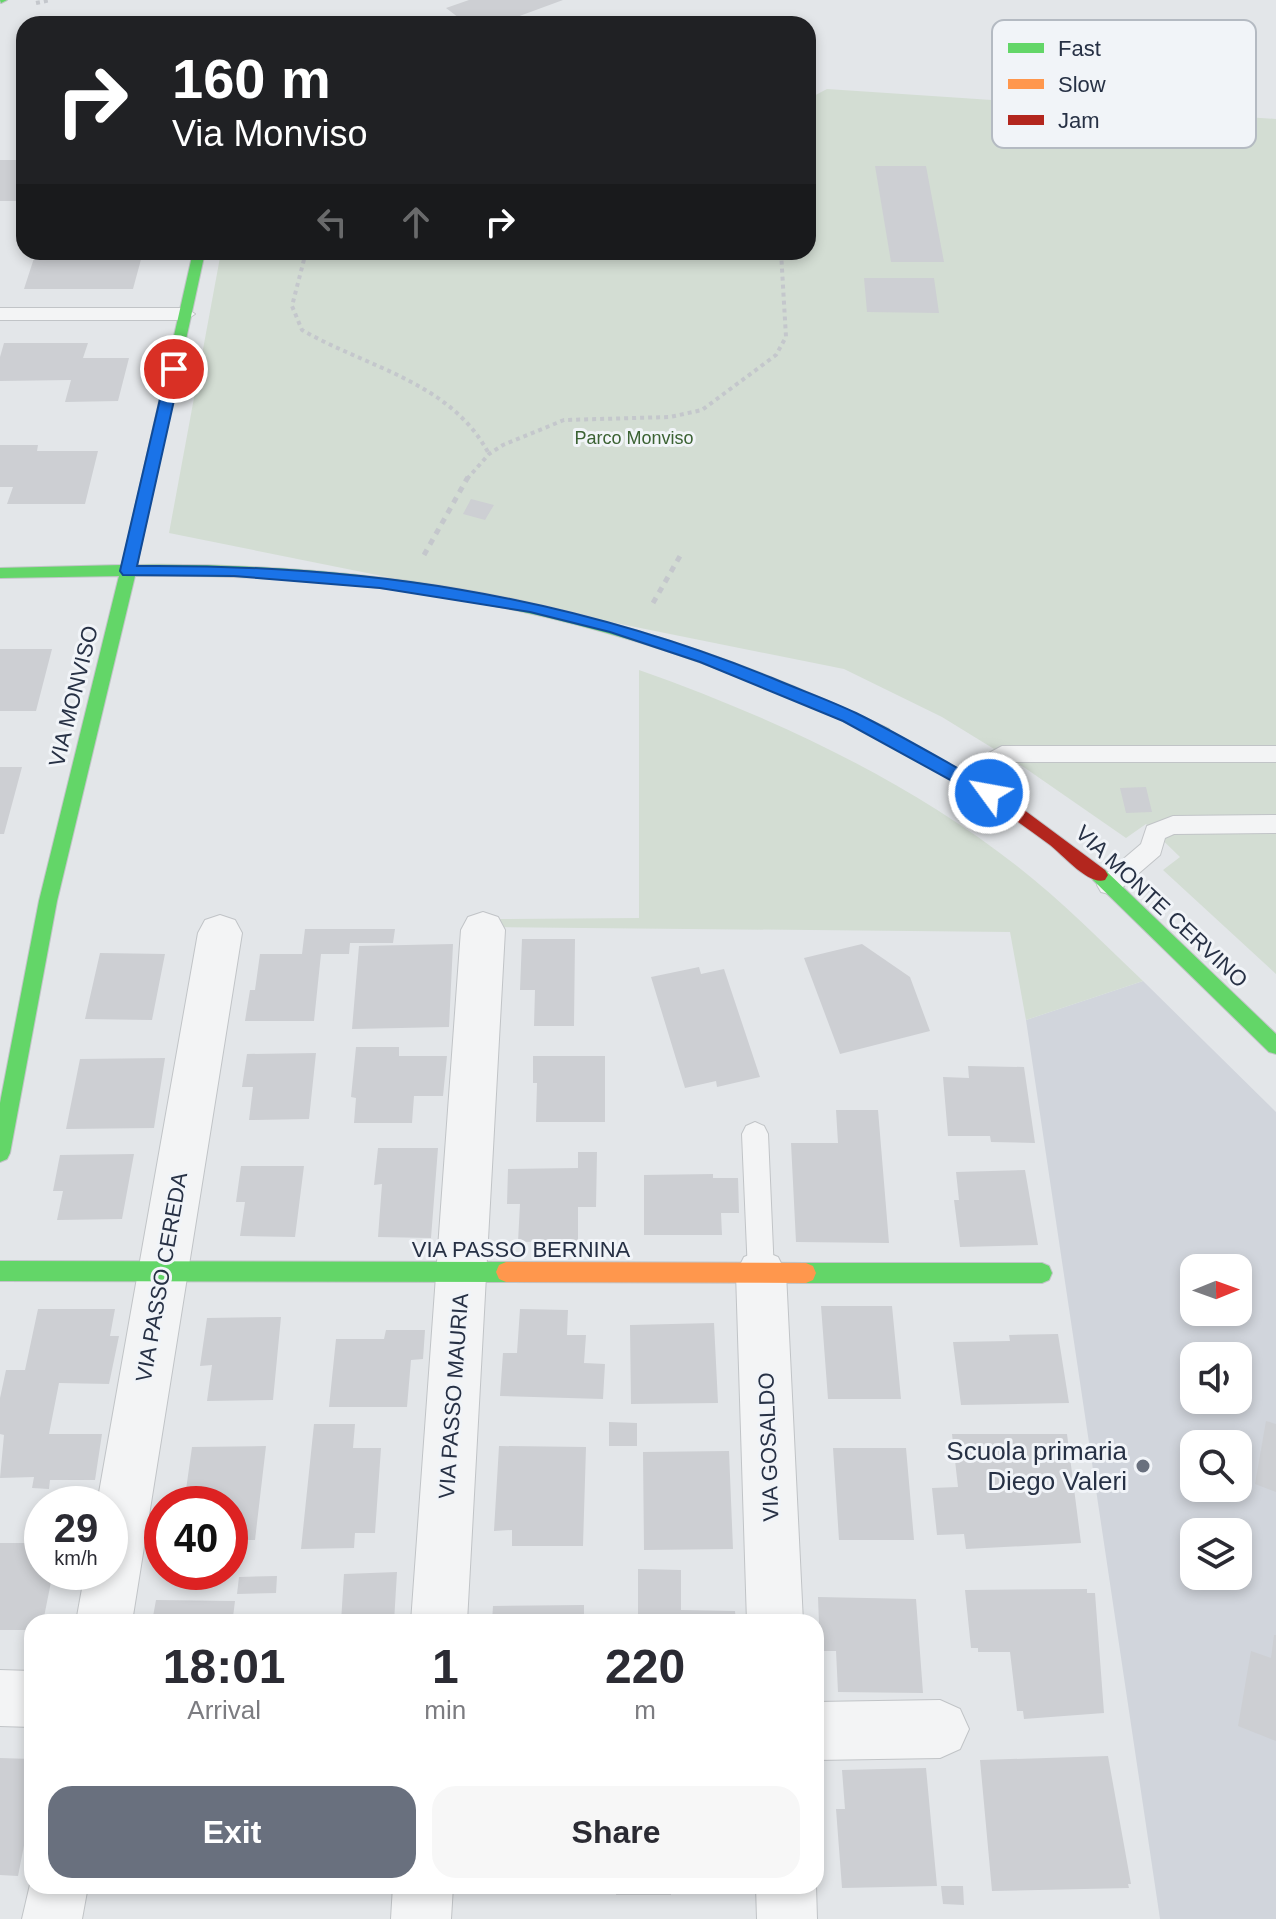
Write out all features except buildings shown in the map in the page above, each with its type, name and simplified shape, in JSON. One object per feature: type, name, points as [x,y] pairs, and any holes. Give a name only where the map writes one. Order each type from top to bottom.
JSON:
[{"type":"street","name":"VIA MONVISO","points":[[0,1153],[48,901],[128,571],[197,260]]},
{"type":"street","name":"VIA MONTE CERVINO","points":[[0,573],[234,570],[308,574],[425,588],[530,606],[666,644],[763,680],[849,717],[963,777],[1015,810],[1109,885],[1276,1046]]},
{"type":"street","name":"VIA PASSO MAURIA","points":[[440,1614],[483,930]]},
{"type":"street","name":"VIA PASSO CEREDA","points":[[105,1614],[220,933]]},
{"type":"street","name":"VIA PASSO BERNINA","points":[[0,1271],[1042,1273]]},
{"type":"street","name":"VIA GOSALDO","points":[[761,1273],[775,1614]]},
{"type":"street","points":[[0,1698],[24,1699]]},
{"type":"street","points":[[824,1731],[940,1729]]},
{"type":"street","points":[[52,1919],[57,1894]]},
{"type":"street","points":[[421,1919],[423,1894]]},
{"type":"street","points":[[786,1894],[787,1919]]},
{"type":"lane","points":[[0,314],[186,314]]},
{"type":"lane","points":[[963,777],[1002,754],[1276,754]]},
{"type":"lane","points":[[1109,885],[1152,848],[1155,832],[1173,825],[1276,824]]},
{"type":"lane","points":[[755,1134],[761,1273]]},
{"type":"path","points":[[304,260],[292,306],[302,330],[439,397],[473,424],[484,438],[489,454]]},
{"type":"path","points":[[423,555],[468,477],[489,454],[523,435],[564,420],[670,417],[702,410],[783,347],[786,337],[781,260]]},
{"type":"path","points":[[652,605],[680,556]]},
{"type":"shaded area","name":"Scuola primaria Diego Valeri","points":[[1143,981],[1276,1112],[1276,1919],[1160,1919],[1026,1020]]},
{"type":"green space","name":"Parco Monviso","points":[[827,89],[992,100],[992,148],[1256,148],[1256,118],[1276,119],[1276,974],[1163,870],[1180,857],[1146,824],[1126,838],[1025,768],[942,717],[844,669],[169,533],[220,260],[816,260],[816,95]]},
{"type":"green space","points":[[639,670],[788,730],[930,805],[1034,879],[1143,981],[1026,1020],[1010,932],[492,927],[492,919],[639,918]]},
{"type":"traffic: fast","points":[[0,1153],[48,901],[137,535],[197,260]]},
{"type":"traffic: fast","points":[[0,573],[152,570],[265,572],[378,581],[453,592],[601,624],[674,646],[815,700],[883,733]]},
{"type":"traffic: fast","points":[[1099,875],[1276,1046]]},
{"type":"traffic: fast","points":[[0,1271],[506,1272]]},
{"type":"traffic: fast","points":[[806,1273],[1042,1273]]},
{"type":"traffic: slow","points":[[506,1272],[806,1273]]},
{"type":"traffic: jam","points":[[883,733],[995,798],[1048,834],[1099,875]]},
{"type":"place","name":"Scuola primaria Diego Valeri","points":[[1143,1466]]},
{"type":"route","points":[[174,369],[128,571],[234,570],[380,582],[530,606],[612,627],[763,680],[849,717],[989,793]]}]
